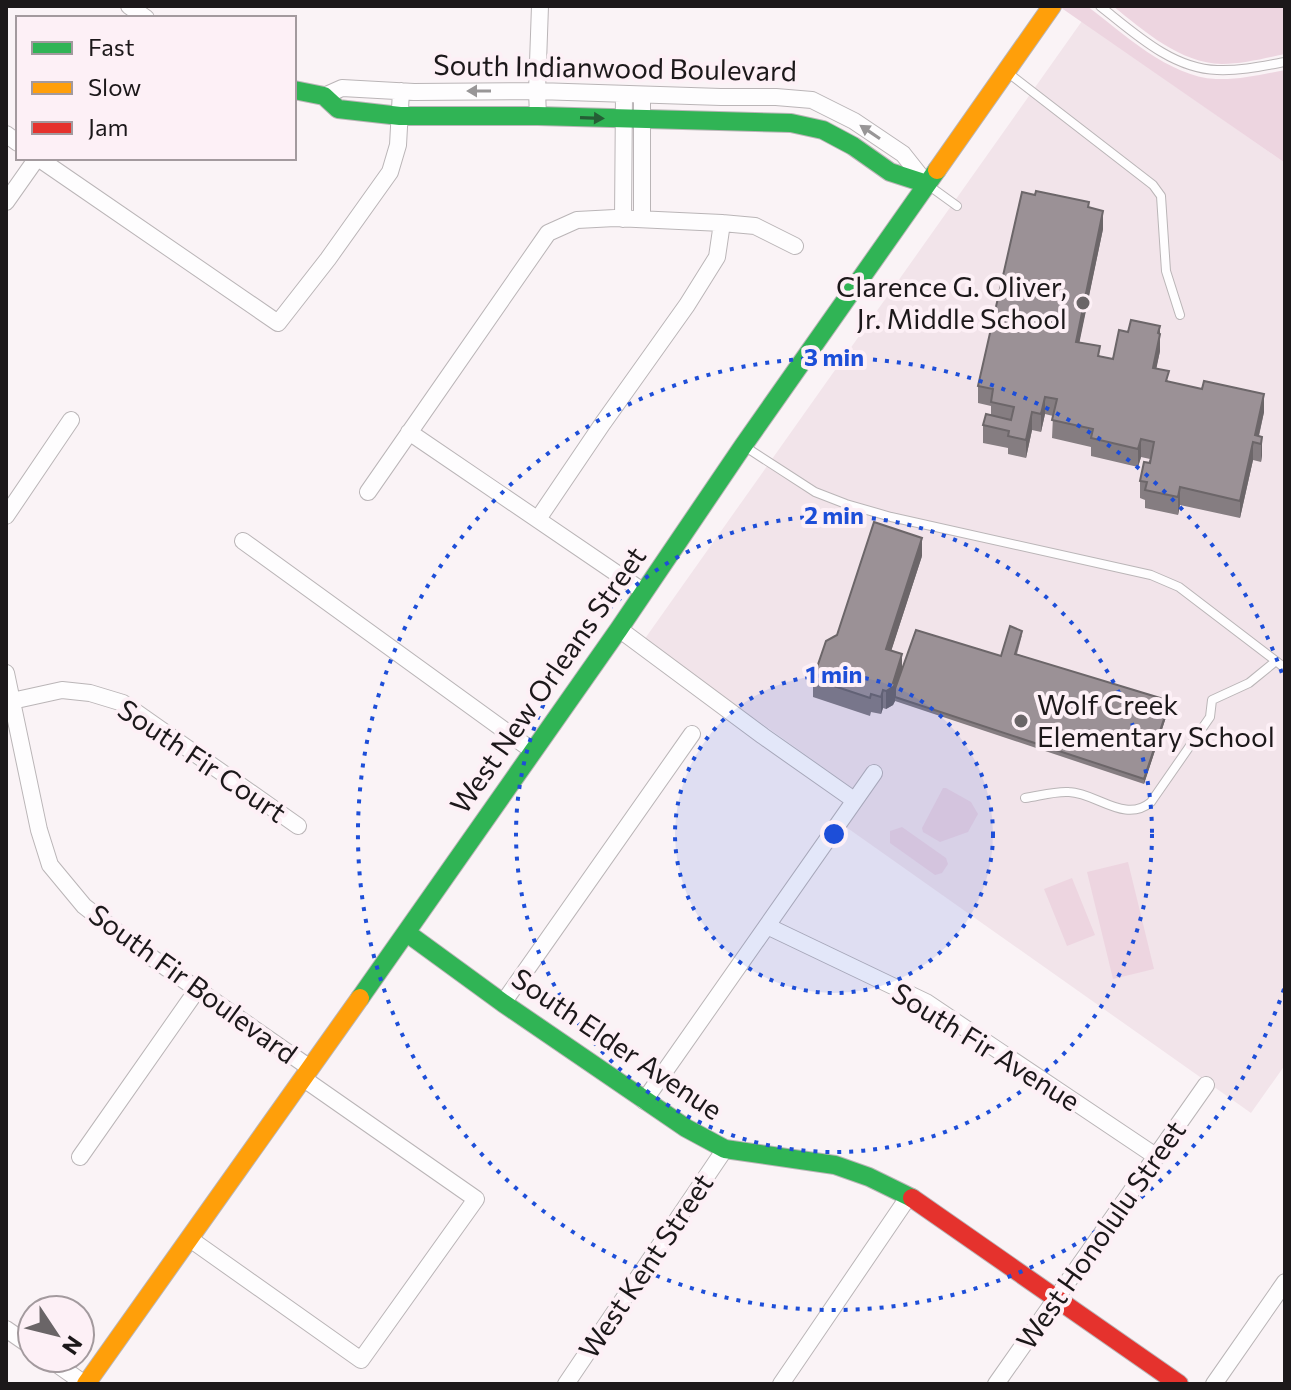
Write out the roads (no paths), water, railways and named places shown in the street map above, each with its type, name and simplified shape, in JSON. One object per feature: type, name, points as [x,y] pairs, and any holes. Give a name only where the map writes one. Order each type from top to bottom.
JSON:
[{"type":"street","points":[[538,116],[540,6]]},
{"type":"street","name":"West New Orleans Street","points":[[86,1384],[407,933],[1052,6]]},
{"type":"street","name":"South Indianwood Boulevard","points":[[324,96],[342,88],[812,100],[854,121],[903,154],[927,184]]},
{"type":"street","name":"South Indianwood Boulevard","points":[[296,90],[324,96],[338,109],[400,116],[538,116],[791,123],[823,130],[890,172],[927,184]]},
{"type":"street","points":[[41,160],[278,323],[390,172],[398,145],[401,91]]},
{"type":"street","points":[[624,94],[633,119],[642,171],[642,219]]},
{"type":"street","points":[[623,219],[623,171],[633,119],[642,95]]},
{"type":"street","points":[[823,130],[836,111]]},
{"type":"street","points":[[6,202],[37,160]]},
{"type":"street","points":[[623,171],[642,171]]},
{"type":"street","points":[[368,492],[548,233],[577,220],[722,223],[755,226],[795,246]]},
{"type":"street","points":[[538,519],[695,293],[717,257],[722,223]]},
{"type":"street","points":[[6,516],[71,420]]},
{"type":"street","points":[[409,432],[644,592]]},
{"type":"street","points":[[243,541],[533,751]]},
{"type":"street","points":[[619,629],[854,800]]},
{"type":"street","name":"South Fir Boulevard","points":[[6,673],[39,830],[50,865],[84,906],[476,1199],[361,1360],[190,1239]]},
{"type":"street","name":"South Fir Court","points":[[12,701],[62,690],[90,693],[123,703],[298,826]]},
{"type":"street","points":[[503,1003],[692,734]]},
{"type":"street","points":[[644,1101],[874,773]]},
{"type":"street","name":"South Fir Avenue","points":[[767,926],[926,1002],[1157,1157]]},
{"type":"street","name":"South Elder Avenue","points":[[407,933],[686,1128],[725,1149],[835,1165],[909,1196],[1179,1384]]},
{"type":"street","points":[[80,1157],[197,990]]},
{"type":"street","name":"West Honolulu Street","points":[[996,1384],[1206,1085]]},
{"type":"street","name":"West Kent Street","points":[[566,1384],[725,1149]]},
{"type":"street","points":[[781,1384],[909,1196]]},
{"type":"street","points":[[1214,1384],[1285,1282]]},
{"type":"lane","points":[[1100,6],[1148,43],[1191,66],[1235,70],[1285,62]]},
{"type":"lane","points":[[1006,71],[1153,185],[1161,196],[1166,271],[1180,315]]},
{"type":"lane","points":[[927,184],[957,206]]},
{"type":"lane","points":[[743,446],[815,492],[846,504],[891,517],[1151,575],[1179,587],[1285,668]]},
{"type":"lane","points":[[1025,798],[1070,791],[1128,811],[1145,807],[1210,717],[1212,700],[1249,683],[1276,661]]},
{"type":"place","name":"Clarence G. Oliver, Jr. Middle School","points":[[1083,303]]},
{"type":"place","name":"Wolf Creek Elementary School","points":[[1021,721]]}]
